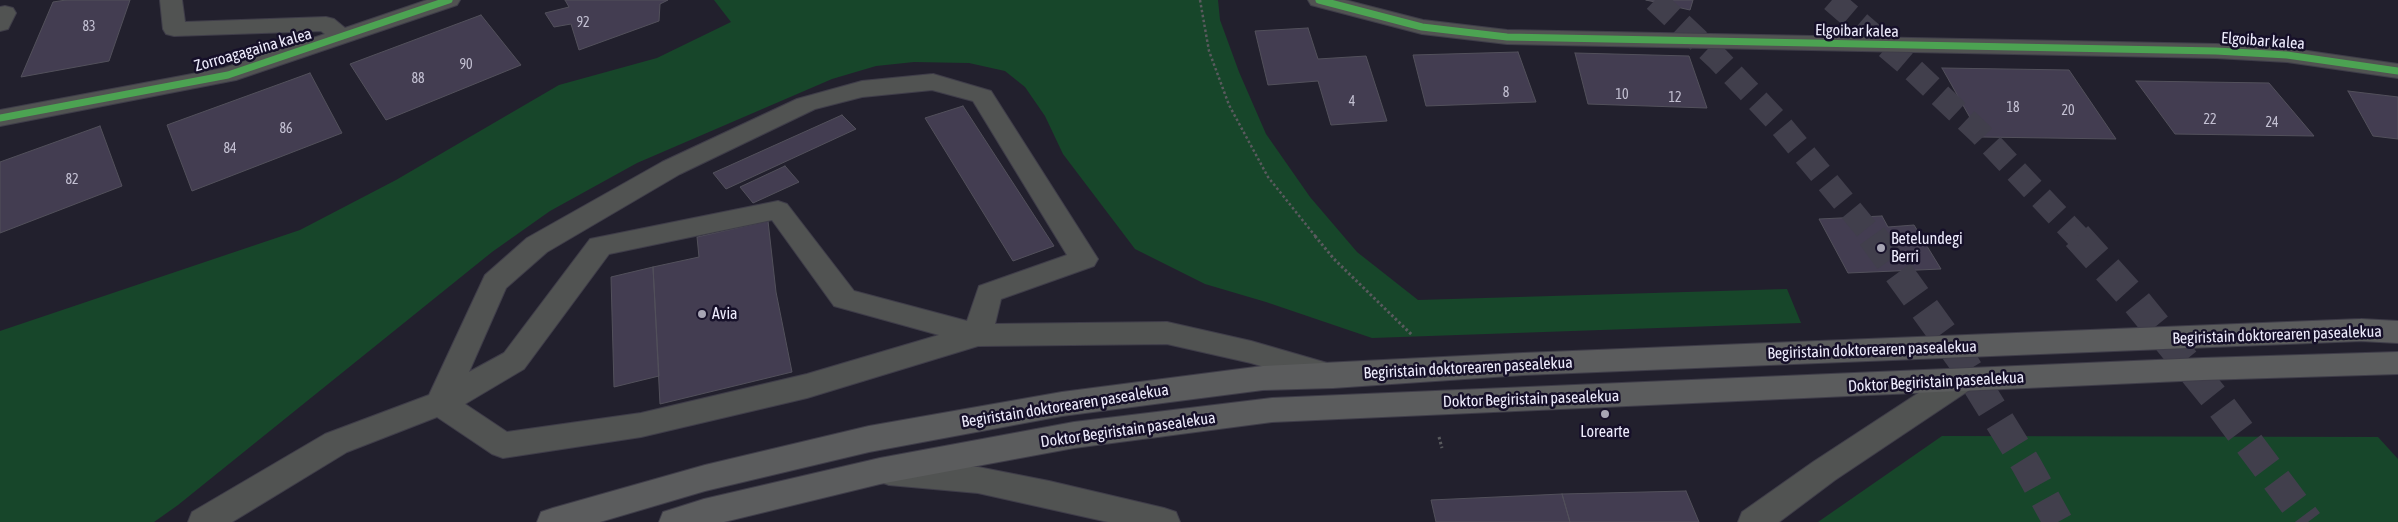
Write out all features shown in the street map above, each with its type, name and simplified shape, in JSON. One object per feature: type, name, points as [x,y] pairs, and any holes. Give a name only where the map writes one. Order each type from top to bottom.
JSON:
[{"type":"main road","name":"Begiristain doktorearen pasealekua","points":[[553,522],[705,478],[869,439],[1062,404],[1263,378],[1333,376],[1523,364],[2362,330],[2398,332]]},
{"type":"main road","name":"Doktor Begiristain pasealekua","points":[[674,522],[704,513],[880,471],[1074,435],[1272,410],[2398,363]]},
{"type":"street","points":[[172,0],[174,29],[326,24],[342,38]]},
{"type":"street","name":"Zorroagagaina kalea","points":[[0,118],[228,75],[342,38],[449,0]]},
{"type":"street","name":"Elgoibar kalea","points":[[1319,0],[1422,27],[1507,37],[2216,51],[2296,56],[2398,70]]},
{"type":"street","points":[[440,403],[496,282],[537,245],[680,164],[806,104],[862,89],[933,82],[982,96],[1084,259],[989,293],[978,335]]},
{"type":"street","points":[[204,522],[336,443],[440,403],[514,361],[600,246],[778,210],[844,299],[978,335],[1167,333],[1251,352],[1333,376]]},
{"type":"street","points":[[440,403],[503,445],[659,420],[807,386],[978,335]]},
{"type":"street","points":[[1754,522],[1824,471],[1960,381]]},
{"type":"street","points":[[880,471],[978,480],[1049,494],[1164,522]]},
{"type":"path","points":[[1200,0],[1209,51],[1229,105],[1268,177],[1334,259],[1416,338],[1423,370]]},
{"type":"path","points":[[1431,403],[1442,448]]},
{"type":"green space","points":[[714,0],[1218,0],[1220,20],[1239,72],[1266,134],[1310,197],[1357,252],[1418,300],[1787,289],[1801,323],[1372,338],[1266,302],[1205,284],[1135,249],[1063,154],[1045,116],[1025,87],[1005,71],[969,63],[914,62],[876,66],[832,79],[637,163],[550,211],[492,252],[178,505],[154,522],[0,522],[0,331],[300,230],[396,180],[559,85],[657,58],[731,22]]},
{"type":"green space","points":[[1942,436],[2378,437],[2398,459],[2398,522],[1818,522]]},
{"type":"building","points":[[66,0],[130,0],[109,61],[21,77],[53,2]]},
{"type":"building","points":[[565,0],[668,0],[660,4],[659,21],[579,50],[571,24],[554,27],[545,13],[569,7]]},
{"type":"building","points":[[1646,0],[1693,0],[1690,10]]},
{"type":"building","points":[[481,15],[521,65],[386,120],[350,64]]},
{"type":"building","points":[[1308,28],[1318,59],[1366,56],[1387,121],[1331,125],[1318,81],[1268,85],[1255,31]]},
{"type":"building","points":[[1518,52],[1536,102],[1426,106],[1413,55]]},
{"type":"building","points":[[1575,53],[1689,56],[1707,108],[1588,104]]},
{"type":"building","points":[[1942,68],[2069,70],[2116,139],[1981,137]]},
{"type":"building","points":[[310,73],[342,133],[192,191],[167,125]]},
{"type":"building","points":[[2136,81],[2269,83],[2314,136],[2175,134]]},
{"type":"building","points":[[2348,91],[2398,97],[2398,139],[2373,136]]},
{"type":"building","points":[[963,106],[1054,246],[1013,261],[925,118]]},
{"type":"building","points":[[842,115],[856,129],[726,189],[713,173]]},
{"type":"building","points":[[100,126],[122,186],[0,233],[0,162]]},
{"type":"building","points":[[785,166],[799,182],[753,203],[740,187]]},
{"type":"building","name":"Betelundegi Berri","points":[[1882,216],[1888,227],[1914,225],[1941,269],[1848,273],[1819,219]]},
{"type":"building","points":[[768,221],[776,292],[792,372],[660,404],[653,267],[699,257],[697,237]]},
{"type":"building","points":[[653,267],[659,376],[614,387],[611,277]]},
{"type":"building","points":[[1686,491],[1699,522],[1570,522],[1562,494]]},
{"type":"building","points":[[1562,494],[1570,522],[1436,522],[1431,500]]},
{"type":"tunnel","points":[[1655,0],[1718,59],[1777,121],[1873,237]]},
{"type":"tunnel","points":[[1832,0],[1908,65],[1980,133],[2078,237]]},
{"type":"tunnel","points":[[1872,236],[1962,360],[2026,464],[2058,522]]},
{"type":"tunnel","points":[[2077,236],[2135,300],[2218,402],[2308,522]]},
{"type":"cycle path","points":[[0,118],[228,75],[449,0]]},
{"type":"cycle path","points":[[1319,0],[1422,27],[1507,37],[2216,51],[2287,55],[2398,71]]},
{"type":"place","name":"Betelundegi Berri","points":[[1881,248]]},
{"type":"place","name":"Avia","points":[[702,314]]},
{"type":"place","name":"Lorearte","points":[[1605,414]]}]
